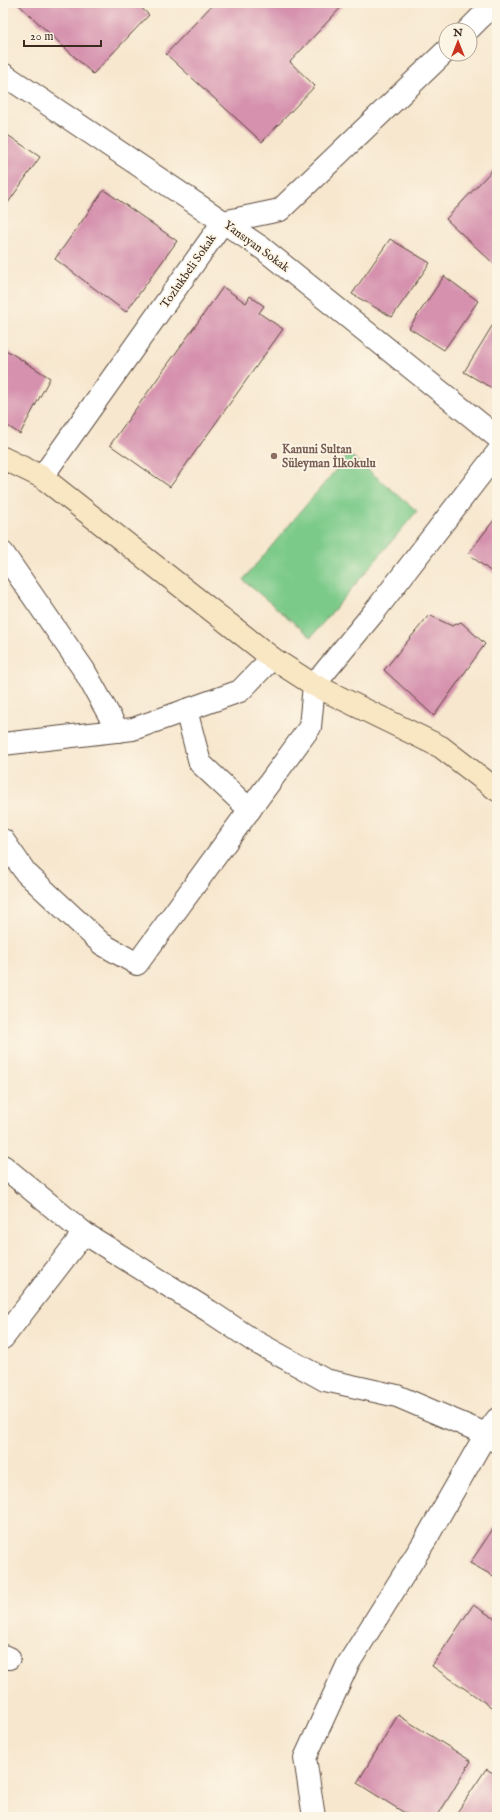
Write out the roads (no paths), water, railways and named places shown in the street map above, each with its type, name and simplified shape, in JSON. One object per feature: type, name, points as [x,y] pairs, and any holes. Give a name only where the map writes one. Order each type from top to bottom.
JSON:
[{"type":"street","points":[[476,22],[495,3]]},
{"type":"street","name":"Tozlukbeli Sokak","points":[[42,477],[223,222],[280,210],[438,59]]},
{"type":"street","name":"Yansıyan Sokak","points":[[3,74],[262,248],[497,437]]},
{"type":"street","points":[[3,840],[26,873],[102,944],[137,964],[310,727],[314,685],[375,611],[497,453]]},
{"type":"street","points":[[3,458],[42,477],[272,658],[314,685],[441,747],[497,790]]},
{"type":"street","points":[[3,553],[84,670],[118,731]]},
{"type":"street","points":[[3,744],[133,729],[240,690],[272,658]]},
{"type":"street","points":[[186,710],[200,763],[250,810]]},
{"type":"street","points":[[3,1166],[84,1233],[254,1341],[325,1380],[397,1396],[493,1432],[348,1664],[305,1758],[314,1817]]},
{"type":"street","points":[[3,1338],[84,1233]]},
{"type":"place","name":"Kanuni Sultan Süleyman İlkokulu","points":[[274,456]]}]
